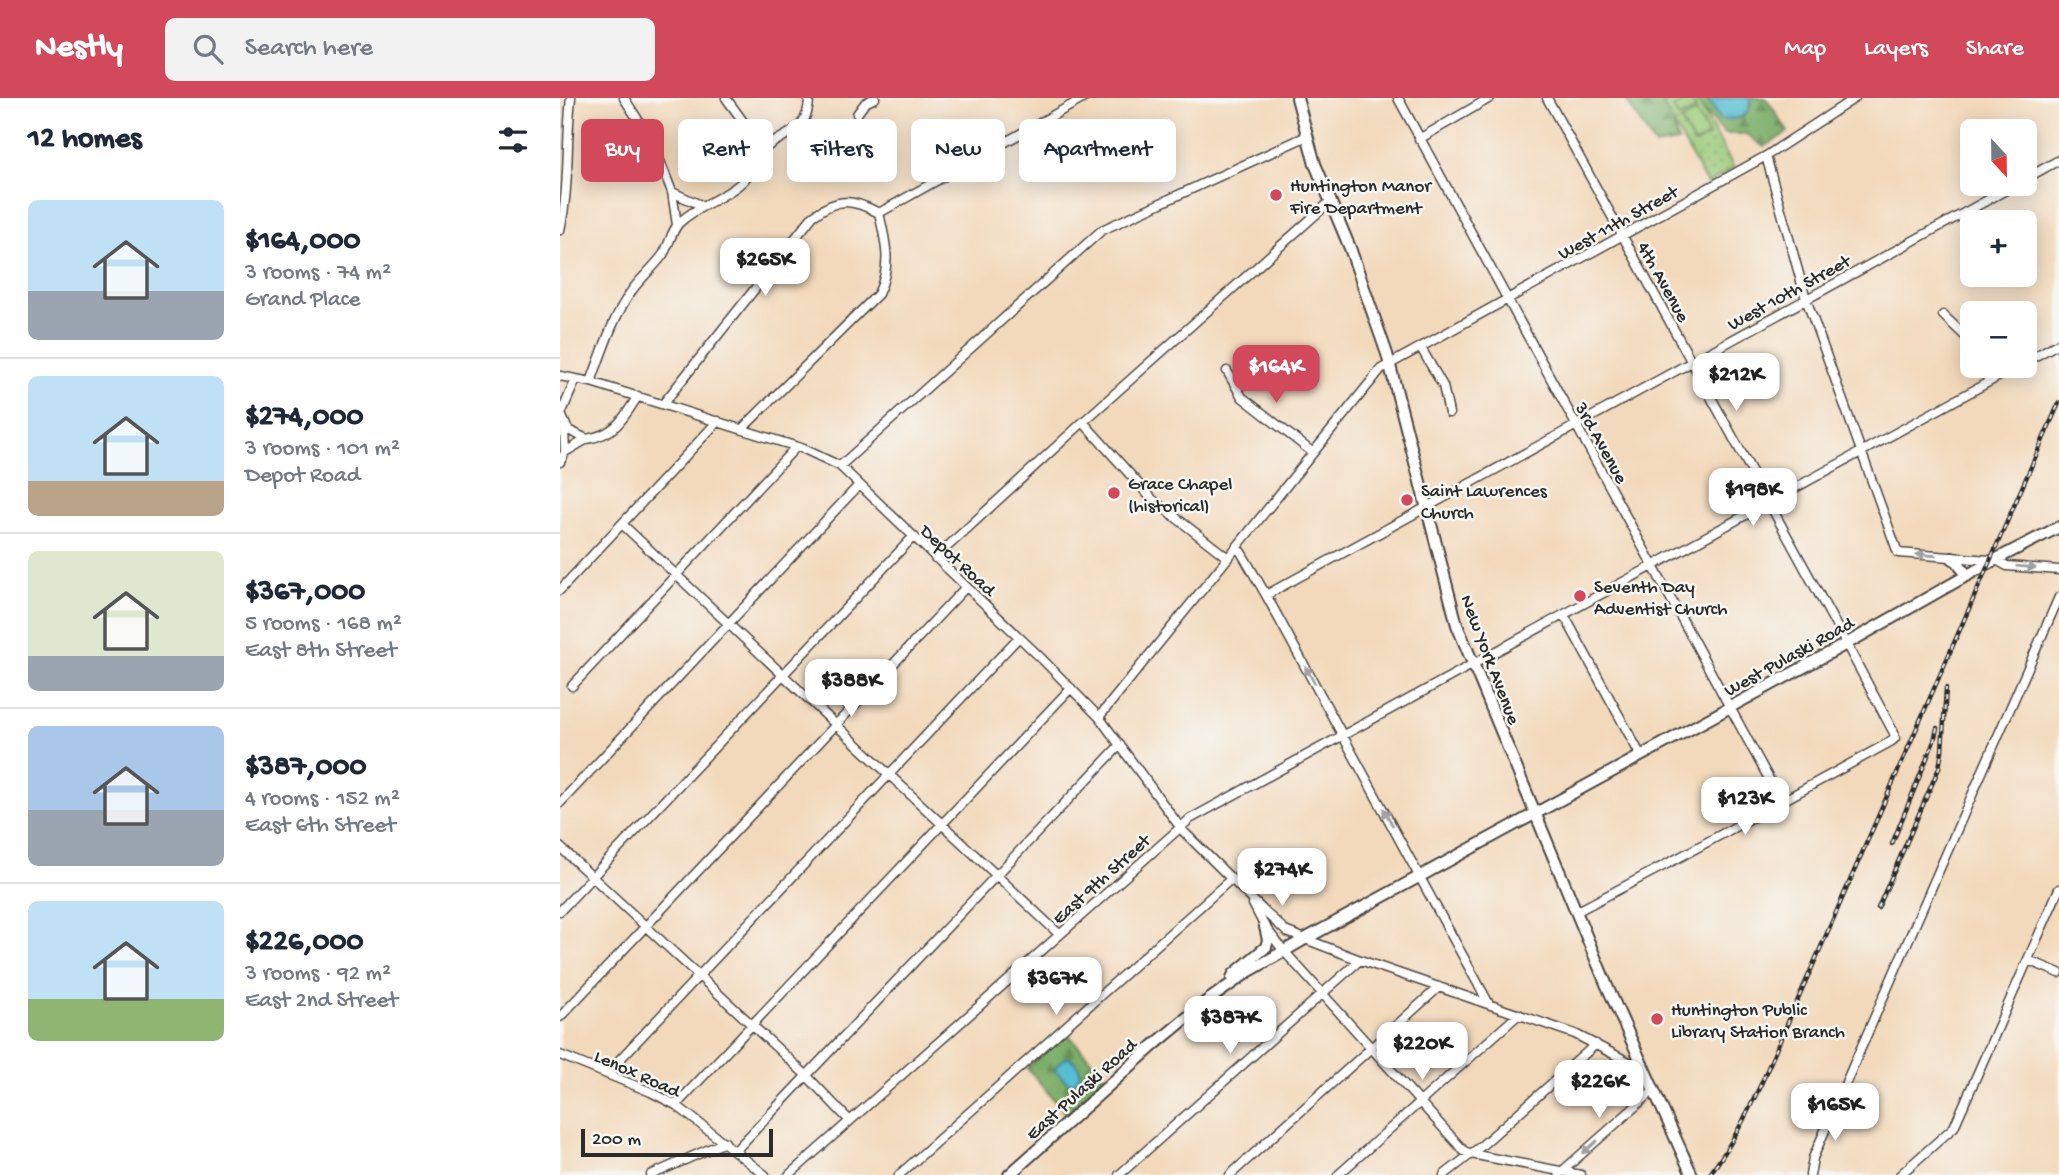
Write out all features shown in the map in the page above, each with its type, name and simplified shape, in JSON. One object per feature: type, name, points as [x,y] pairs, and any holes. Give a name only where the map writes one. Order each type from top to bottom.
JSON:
[{"type":"main road","name":"New York Avenue","points":[[1297,98],[1315,164],[1350,248],[1390,364],[1457,625],[1534,814],[1692,1175]]},
{"type":"main road","name":"West Pulaski Road","points":[[1534,814],[2059,527]]},
{"type":"main road","points":[[1952,558],[1967,576]]},
{"type":"main road","name":"East Pulaski Road","points":[[1009,1175],[1180,1023],[1231,983],[1305,939],[1534,814]]},
{"type":"main road","points":[[1231,983],[1234,974],[1266,947],[1268,940],[1265,927]]},
{"type":"street","points":[[560,230],[567,189],[571,98]]},
{"type":"street","points":[[591,382],[625,301],[662,256],[677,225],[672,192],[653,143],[624,98]]},
{"type":"street","points":[[726,98],[741,119]]},
{"type":"street","points":[[773,144],[800,127],[808,113],[810,98]]},
{"type":"street","points":[[857,114],[865,103],[875,98]]},
{"type":"street","points":[[879,213],[1084,98]]},
{"type":"street","name":"3rd Avenue","points":[[1398,98],[1781,800]]},
{"type":"street","points":[[1419,139],[1490,98]]},
{"type":"street","name":"4th Avenue","points":[[1547,98],[1894,733],[1895,738],[1892,741],[1781,800]]},
{"type":"street","name":"West 11th Street","points":[[1099,717],[1377,372],[1766,156],[1855,98]]},
{"type":"street","points":[[840,466],[1102,230],[1307,136]]},
{"type":"street","points":[[1766,156],[1807,299],[1898,553],[1994,561],[2007,566],[2059,570]]},
{"type":"street","points":[[2037,173],[2059,160]]},
{"type":"street","points":[[677,225],[742,182]]},
{"type":"street","points":[[672,192],[703,206]]},
{"type":"street","name":"West 10th Street","points":[[1266,595],[1995,196]]},
{"type":"street","points":[[663,404],[813,216],[825,206],[842,201],[857,202],[879,213]]},
{"type":"street","points":[[935,558],[1331,201]]},
{"type":"street","points":[[741,429],[877,294],[885,280],[887,254],[879,213]]},
{"type":"street","points":[[1943,316],[1960,331]]},
{"type":"street","points":[[2037,355],[2059,343]]},
{"type":"street","points":[[1421,348],[1443,386],[1450,413]]},
{"type":"street","points":[[1227,371],[1242,397],[1312,452]]},
{"type":"street","name":"Depot Road","points":[[560,376],[591,382],[718,421],[814,453],[840,466],[1099,717],[1180,827],[1287,932],[1575,1034],[1646,1071]]},
{"type":"street","points":[[1987,378],[1989,382]]},
{"type":"street","name":"East 9th Street","points":[[789,1175],[1190,820],[1996,378]]},
{"type":"street","points":[[560,462],[565,452],[561,414],[576,379]]},
{"type":"street","points":[[565,452],[587,439],[608,433],[620,424],[638,396]]},
{"type":"street","points":[[560,590],[718,421]]},
{"type":"street","points":[[1083,422],[1152,499],[1228,558]]},
{"type":"street","points":[[564,424],[568,430],[587,439]]},
{"type":"street","points":[[572,686],[796,447]]},
{"type":"street","points":[[560,803],[859,485]]},
{"type":"street","points":[[622,524],[1059,934]]},
{"type":"street","points":[[560,911],[913,537]]},
{"type":"street","points":[[1236,548],[1266,595],[1489,1004]]},
{"type":"street","points":[[560,1017],[966,587]]},
{"type":"street","points":[[1810,1175],[1813,1158],[2059,597]]},
{"type":"street","points":[[1564,615],[1640,756]]},
{"type":"street","points":[[607,1073],[1019,638]]},
{"type":"street","points":[[676,1105],[1071,688]]},
{"type":"street","points":[[736,1150],[1120,745]]},
{"type":"street","points":[[1576,912],[1781,800]]},
{"type":"street","points":[[560,847],[806,1075],[849,1120]]},
{"type":"street","points":[[899,1175],[1231,879]]},
{"type":"street","points":[[1900,1175],[1954,1127],[2059,888]]},
{"type":"street","name":"Depot Road","points":[[1250,898],[1265,927],[1284,951],[1464,1151],[1471,1154]]},
{"type":"street","points":[[1119,1175],[1360,960]]},
{"type":"street","points":[[2028,960],[2059,973]]},
{"type":"street","points":[[1230,1175],[1439,987]]},
{"type":"street","points":[[1338,1175],[1519,1014]]},
{"type":"street","points":[[1444,1175],[1596,1044]]},
{"type":"street","name":"Lenox Road","points":[[560,1055],[652,1092],[676,1105],[765,1175]]},
{"type":"street","points":[[1559,1173],[1654,1090]]},
{"type":"street","points":[[651,1175],[725,1142]]},
{"type":"street","points":[[1471,1154],[1559,1173],[1581,1175]]},
{"type":"green space","points":[[1625,98],[1685,98],[1669,110],[1678,142],[1655,146]]},
{"type":"green space","points":[[1676,98],[1696,98],[1734,168],[1707,184],[1663,105]]},
{"type":"green space","points":[[1690,98],[1696,109],[1679,118],[1673,108]]},
{"type":"green space","points":[[1692,98],[1707,98],[1721,120],[1743,117],[1750,106],[1750,98],[1766,98],[1788,132],[1764,147],[1746,134],[1725,134]]},
{"type":"green space","points":[[1696,112],[1709,136],[1694,144],[1681,121]]},
{"type":"green space","points":[[1067,1033],[1105,1076],[1067,1115],[1027,1068]]},
{"type":"water","points":[[1707,98],[1750,98],[1749,109],[1742,116],[1721,120]]},
{"type":"water","points":[[1070,1057],[1080,1069],[1075,1083],[1068,1083],[1054,1069],[1064,1058]]},
{"type":"railway","points":[[1709,1175],[1738,1131],[1761,1084],[2059,403]]},
{"type":"railway","points":[[1878,908],[1939,768],[1946,688]]},
{"type":"railway","points":[[1892,844],[1937,728]]},
{"type":"place","name":"Huntington Manor Fire Department","points":[[1276,195]]},
{"type":"place","name":"Grace Chapel (historical)","points":[[1114,493]]},
{"type":"place","name":"Saint Lawrences Church","points":[[1407,500]]},
{"type":"place","name":"Seventh Day Adventist Church","points":[[1580,596]]},
{"type":"place","name":"Huntington Public Library Station Branch","points":[[1657,1019]]}]
